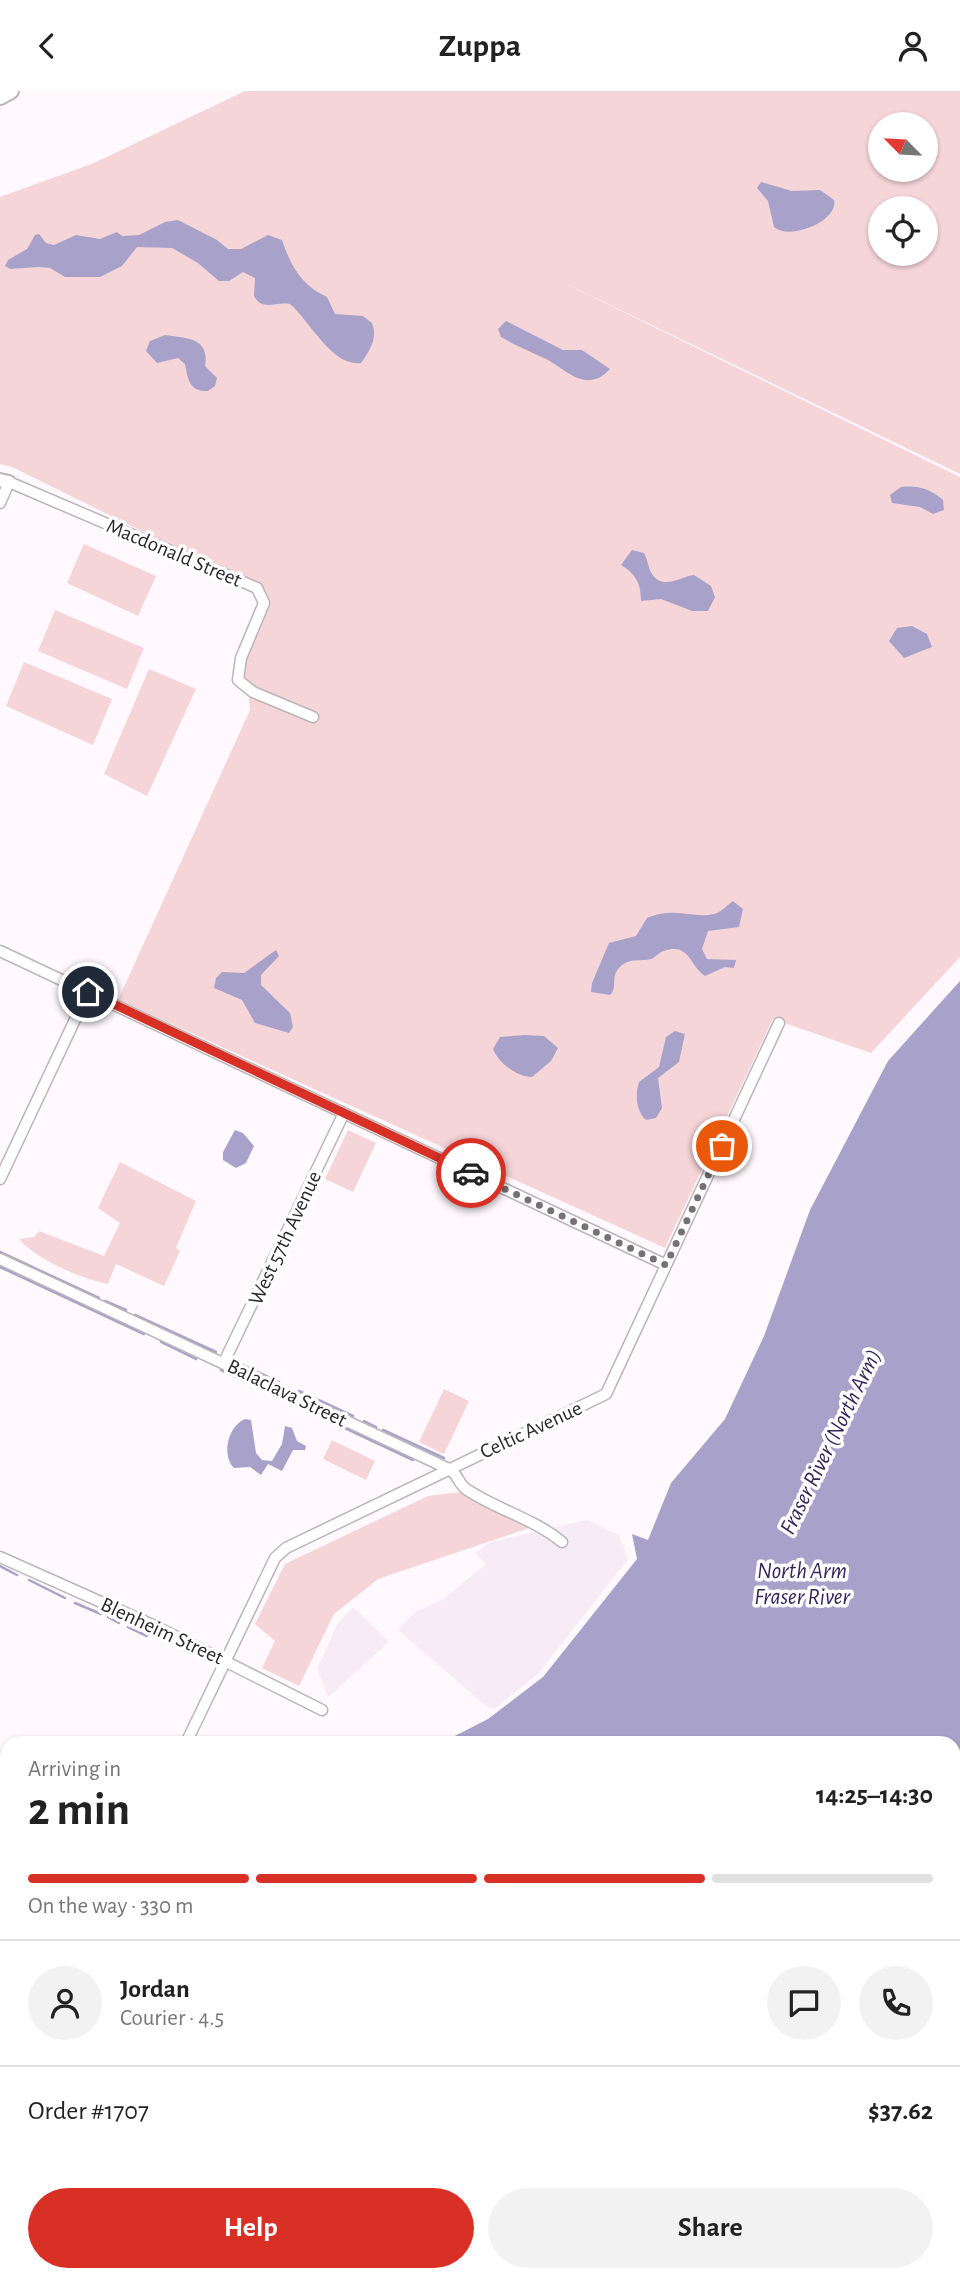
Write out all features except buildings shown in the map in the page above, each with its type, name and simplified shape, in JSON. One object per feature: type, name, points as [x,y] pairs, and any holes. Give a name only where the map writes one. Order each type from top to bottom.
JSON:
[{"type":"main road","points":[[0,96],[11,91]]},
{"type":"street","points":[[0,503],[5,481]]},
{"type":"street","name":"Macdonald Street","points":[[5,481],[257,588],[264,603],[241,658],[239,680],[248,689],[313,717]]},
{"type":"street","points":[[0,951],[666,1265]]},
{"type":"street","points":[[0,1179],[88,992]]},
{"type":"street","name":"Celtic Avenue","points":[[189,1736],[275,1558],[286,1548],[606,1394],[779,1023]]},
{"type":"street","name":"West 57th Avenue","points":[[224,1362],[344,1113]]},
{"type":"street","name":"Balaclava Street","points":[[0,1259],[457,1473],[464,1488],[543,1526],[562,1542]]},
{"type":"street","name":"Blenheim Street","points":[[0,1557],[227,1660],[322,1710]]},
{"type":"shaded area","points":[[245,91],[960,91],[960,474],[552,277],[960,477],[960,957],[871,1053],[773,1019],[665,1248],[118,1000],[250,710],[248,689],[238,680],[264,603],[257,588],[12,467],[0,464],[0,197],[94,163]]},
{"type":"shaded area","points":[[84,544],[156,576],[138,616],[67,583]]},
{"type":"shaded area","points":[[55,610],[144,648],[127,689],[38,651]]},
{"type":"shaded area","points":[[24,662],[112,699],[93,745],[6,706]]},
{"type":"shaded area","points":[[149,669],[196,689],[147,796],[104,774]]},
{"type":"shaded area","points":[[348,1130],[376,1143],[353,1192],[325,1179]]},
{"type":"shaded area","points":[[120,1162],[196,1201],[176,1248],[180,1251],[164,1286],[116,1264],[108,1284],[85,1278],[36,1254],[19,1239],[34,1237],[39,1231],[104,1256],[120,1223],[98,1208]]},
{"type":"shaded area","points":[[444,1389],[469,1401],[444,1454],[419,1442]]},
{"type":"shaded area","points":[[332,1440],[375,1461],[366,1480],[323,1459]]},
{"type":"shaded area","points":[[460,1492],[532,1527],[378,1579],[334,1614],[299,1686],[262,1668],[275,1641],[255,1624],[285,1564],[428,1496]]},
{"type":"shaded area","points":[[587,1520],[619,1535],[628,1559],[539,1673],[494,1709],[486,1706],[398,1630],[415,1612],[442,1600],[486,1564],[475,1553],[491,1542]]},
{"type":"shaded area","points":[[353,1607],[389,1642],[328,1697],[317,1669],[338,1623]]},
{"type":"water","points":[[761,182],[792,191],[820,190],[834,200],[833,208],[829,215],[811,227],[790,232],[781,231],[774,227],[768,201],[757,188]]},
{"type":"water","points":[[178,220],[217,240],[228,249],[241,249],[268,235],[282,240],[298,274],[311,287],[327,297],[335,314],[363,316],[372,323],[374,339],[361,363],[340,358],[331,351],[290,304],[261,304],[254,296],[255,278],[243,272],[229,281],[219,281],[198,263],[172,248],[137,247],[122,266],[100,277],[65,277],[50,268],[10,269],[5,266],[8,260],[27,249],[35,235],[39,234],[46,243],[54,245],[76,235],[100,239],[117,232],[122,236],[139,235],[165,222]]},
{"type":"water","points":[[506,321],[563,350],[582,350],[610,369],[593,380],[576,377],[501,337],[498,329]]},
{"type":"water","points":[[165,335],[189,339],[200,345],[206,357],[205,366],[217,378],[215,386],[208,391],[193,387],[185,364],[178,358],[157,363],[146,351],[150,341]]},
{"type":"water","points":[[901,487],[918,487],[934,493],[943,500],[944,510],[933,514],[920,507],[892,503],[890,495]]},
{"type":"water","points":[[632,550],[644,553],[656,579],[667,582],[694,575],[711,586],[715,597],[708,611],[692,611],[661,599],[641,601],[637,580],[621,565]]},
{"type":"water","points":[[912,626],[927,634],[932,647],[904,658],[889,641],[897,628]]},
{"type":"water","points":[[733,901],[743,909],[739,927],[708,931],[702,949],[707,959],[736,960],[734,968],[725,967],[705,976],[689,957],[673,949],[651,959],[624,964],[615,974],[614,989],[610,995],[591,992],[592,983],[609,943],[636,936],[647,918],[667,913],[714,914]]},
{"type":"water","points":[[276,950],[279,956],[261,975],[261,985],[290,1013],[293,1027],[289,1033],[255,1023],[242,1000],[214,988],[216,978],[222,972],[244,973]]},
{"type":"water","name":"North Arm Fraser River","points":[[960,981],[960,1736],[455,1736],[488,1719],[543,1677],[637,1559],[632,1534],[648,1540],[671,1483],[725,1419],[764,1336],[810,1210],[888,1061]]},
{"type":"water","points":[[675,1031],[685,1034],[679,1062],[658,1078],[662,1108],[656,1118],[646,1120],[637,1102],[639,1082],[659,1067],[666,1037]]},
{"type":"water","points":[[544,1036],[558,1048],[551,1061],[532,1077],[508,1068],[493,1049],[500,1037]]},
{"type":"water","points":[[235,1130],[243,1133],[254,1146],[246,1163],[236,1168],[223,1160],[223,1152]]},
{"type":"water","points":[[245,1419],[251,1420],[256,1453],[262,1460],[272,1461],[282,1444],[285,1426],[292,1428],[297,1441],[306,1446],[305,1450],[293,1450],[282,1471],[268,1464],[261,1475],[250,1467],[234,1468],[228,1456],[228,1441],[234,1428]]},
{"type":"waterway","points":[[0,1252],[99,1298]]},
{"type":"waterway","points":[[0,1267],[144,1334]]},
{"type":"waterway","points":[[105,1301],[126,1310]]},
{"type":"waterway","points":[[135,1315],[216,1352]]},
{"type":"waterway","points":[[161,1342],[196,1359]]},
{"type":"waterway","points":[[234,1361],[279,1382]]},
{"type":"waterway","points":[[221,1370],[413,1460]]},
{"type":"waterway","points":[[299,1391],[353,1416]]},
{"type":"waterway","points":[[364,1421],[376,1427]]},
{"type":"waterway","points":[[383,1430],[444,1458]]},
{"type":"waterway","points":[[0,1566],[17,1575]]},
{"type":"waterway","points":[[29,1580],[65,1598]]},
{"type":"waterway","points":[[75,1603],[101,1614]]},
{"type":"waterway","points":[[108,1617],[119,1623]]},
{"type":"waterway","points":[[128,1627],[147,1636]]},
{"type":"way so far","points":[[471,1173],[666,1265],[722,1146]]},
{"type":"route","points":[[88,992],[471,1173]]},
{"type":"water label","name":"Fraser River (North Arm)","points":[[831,1442]]}]
